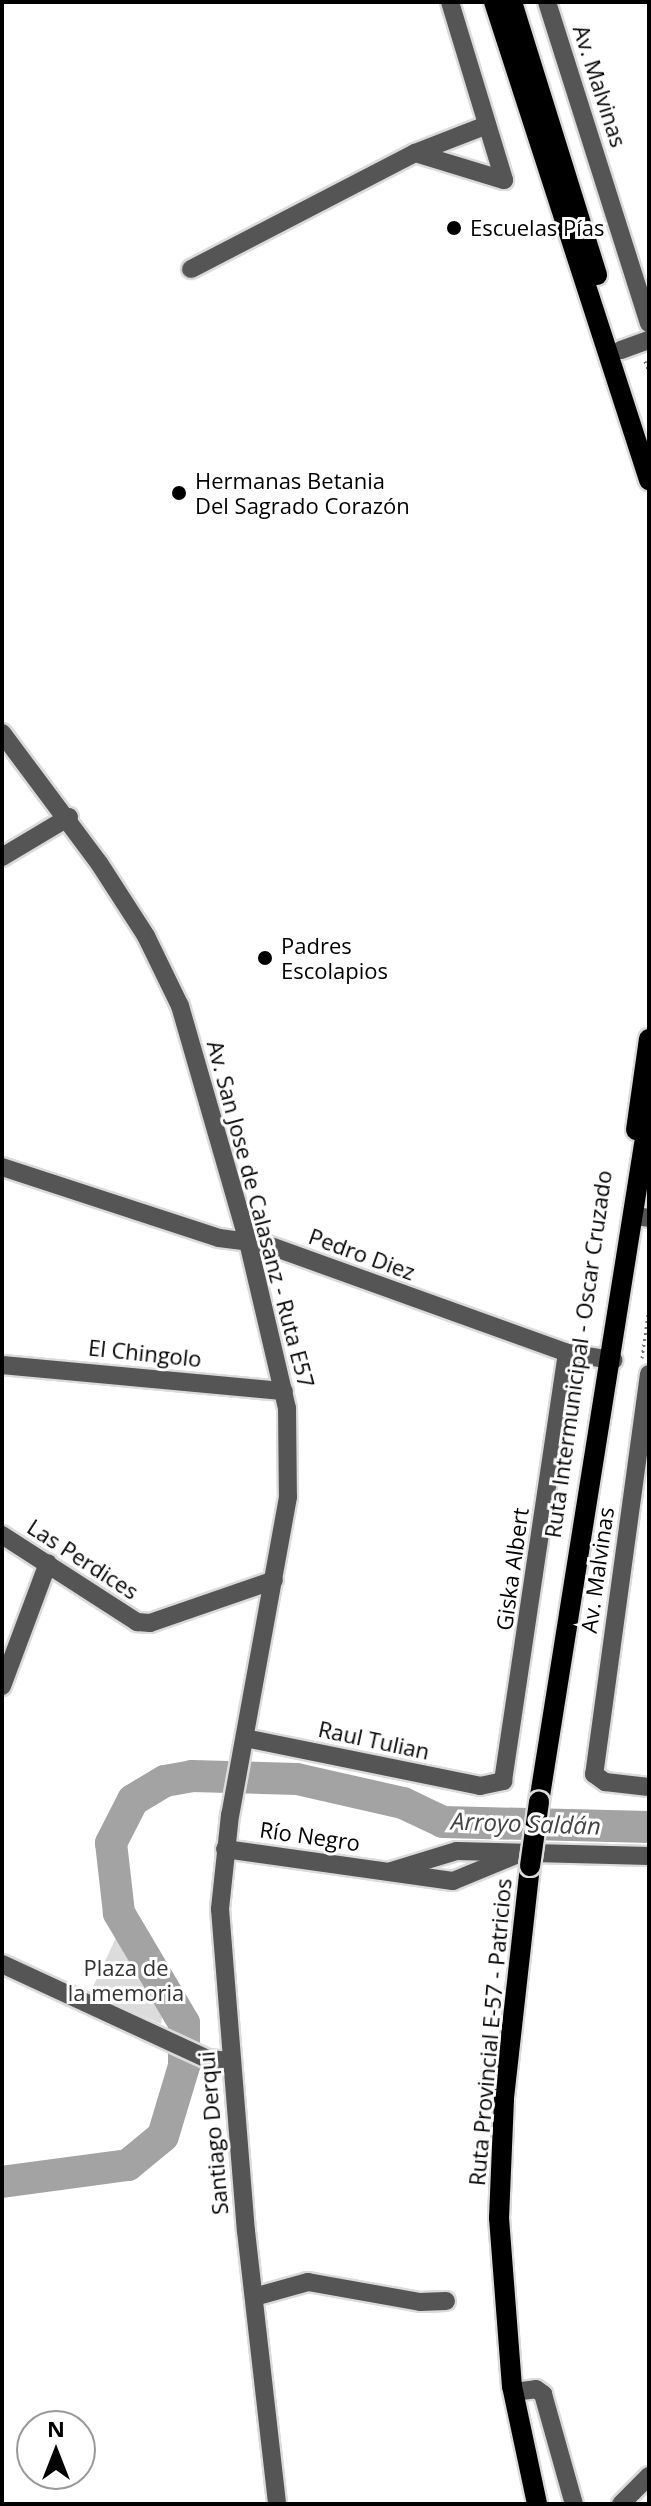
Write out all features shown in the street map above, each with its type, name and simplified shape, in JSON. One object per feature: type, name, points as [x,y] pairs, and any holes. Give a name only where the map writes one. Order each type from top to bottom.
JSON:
[{"type":"main road","points":[[494,2],[649,480]]},
{"type":"main road","points":[[512,2],[649,443]]},
{"type":"main road","name":"Ruta Intermunicipal - Oscar Cruzado","points":[[539,1802],[607,1360],[649,1039]]},
{"type":"main road","name":"Ruta Intermunicipal - Oscar Cruzado","points":[[607,1360],[642,1217],[649,1113]]},
{"type":"main road","name":"Ruta Provincial E-57 - Patricios","points":[[537,2504],[513,2392],[502,2284],[499,2167],[525,1860],[539,1802]]},
{"type":"street","points":[[415,153],[504,180],[450,2]]},
{"type":"street","name":"Av. Malvinas","points":[[547,2],[649,323]]},
{"type":"street","points":[[191,269],[415,153],[487,125]]},
{"type":"street","points":[[621,350],[649,340]]},
{"type":"street","name":"Av. San Jose de Calasanz - Ruta E57","points":[[2,733],[69,817],[146,936],[180,1006],[248,1242],[284,1391],[289,1478],[274,1580],[240,1758]]},
{"type":"street","points":[[2,857],[69,817]]},
{"type":"street","name":"Pedro Diez","points":[[2,1167],[248,1242],[567,1353],[607,1360]]},
{"type":"street","name":"Giska Albert","points":[[494,1785],[507,1771],[567,1353]]},
{"type":"street","name":"El Chingolo","points":[[2,1365],[284,1391]]},
{"type":"street","name":"Av. Malvinas","points":[[646,1379],[594,1774],[605,1782],[649,1787]]},
{"type":"street","name":"Las Perdices","points":[[2,1535],[127,1617],[150,1623],[274,1580]]},
{"type":"street","points":[[2,1686],[48,1563]]},
{"type":"street","name":"Raul Tulian","points":[[245,1738],[494,1785]]},
{"type":"street","name":"Santiago Derqui","points":[[240,1758],[225,1849],[220,1909],[230,2061],[277,2504]]},
{"type":"street","name":"Río Negro","points":[[225,1849],[462,1881],[525,1860]]},
{"type":"street","name":"Río Negro","points":[[388,1872],[457,1851],[525,1860],[649,1856]]},
{"type":"street","points":[[2,1964],[208,2059],[230,2061]]},
{"type":"street","points":[[254,2297],[308,2282],[420,2302],[446,2301]]},
{"type":"street","points":[[513,2392],[536,2389],[543,2394],[574,2504]]},
{"type":"street","points":[[621,2504],[649,2476]]},
{"type":"path","points":[[646,1379],[649,1307]]},
{"type":"green space","name":"Plaza de la memoria","points":[[122,1925],[166,1995],[161,2024],[90,1993]]},
{"type":"waterway","name":"Arroyo Saldán","points":[[2,2182],[128,2165],[163,2136],[184,2066],[184,2023],[119,1913],[111,1843],[133,1800],[165,1781],[192,1776],[297,1779],[403,1803],[443,1822],[649,1827]]},
{"type":"place","name":"Escuelas Pías","points":[[454,228]]},
{"type":"place","name":"Hermanas Betania Del Sagrado Corazón","points":[[179,493]]},
{"type":"place","name":"Padres Escolapios","points":[[265,958]]}]
